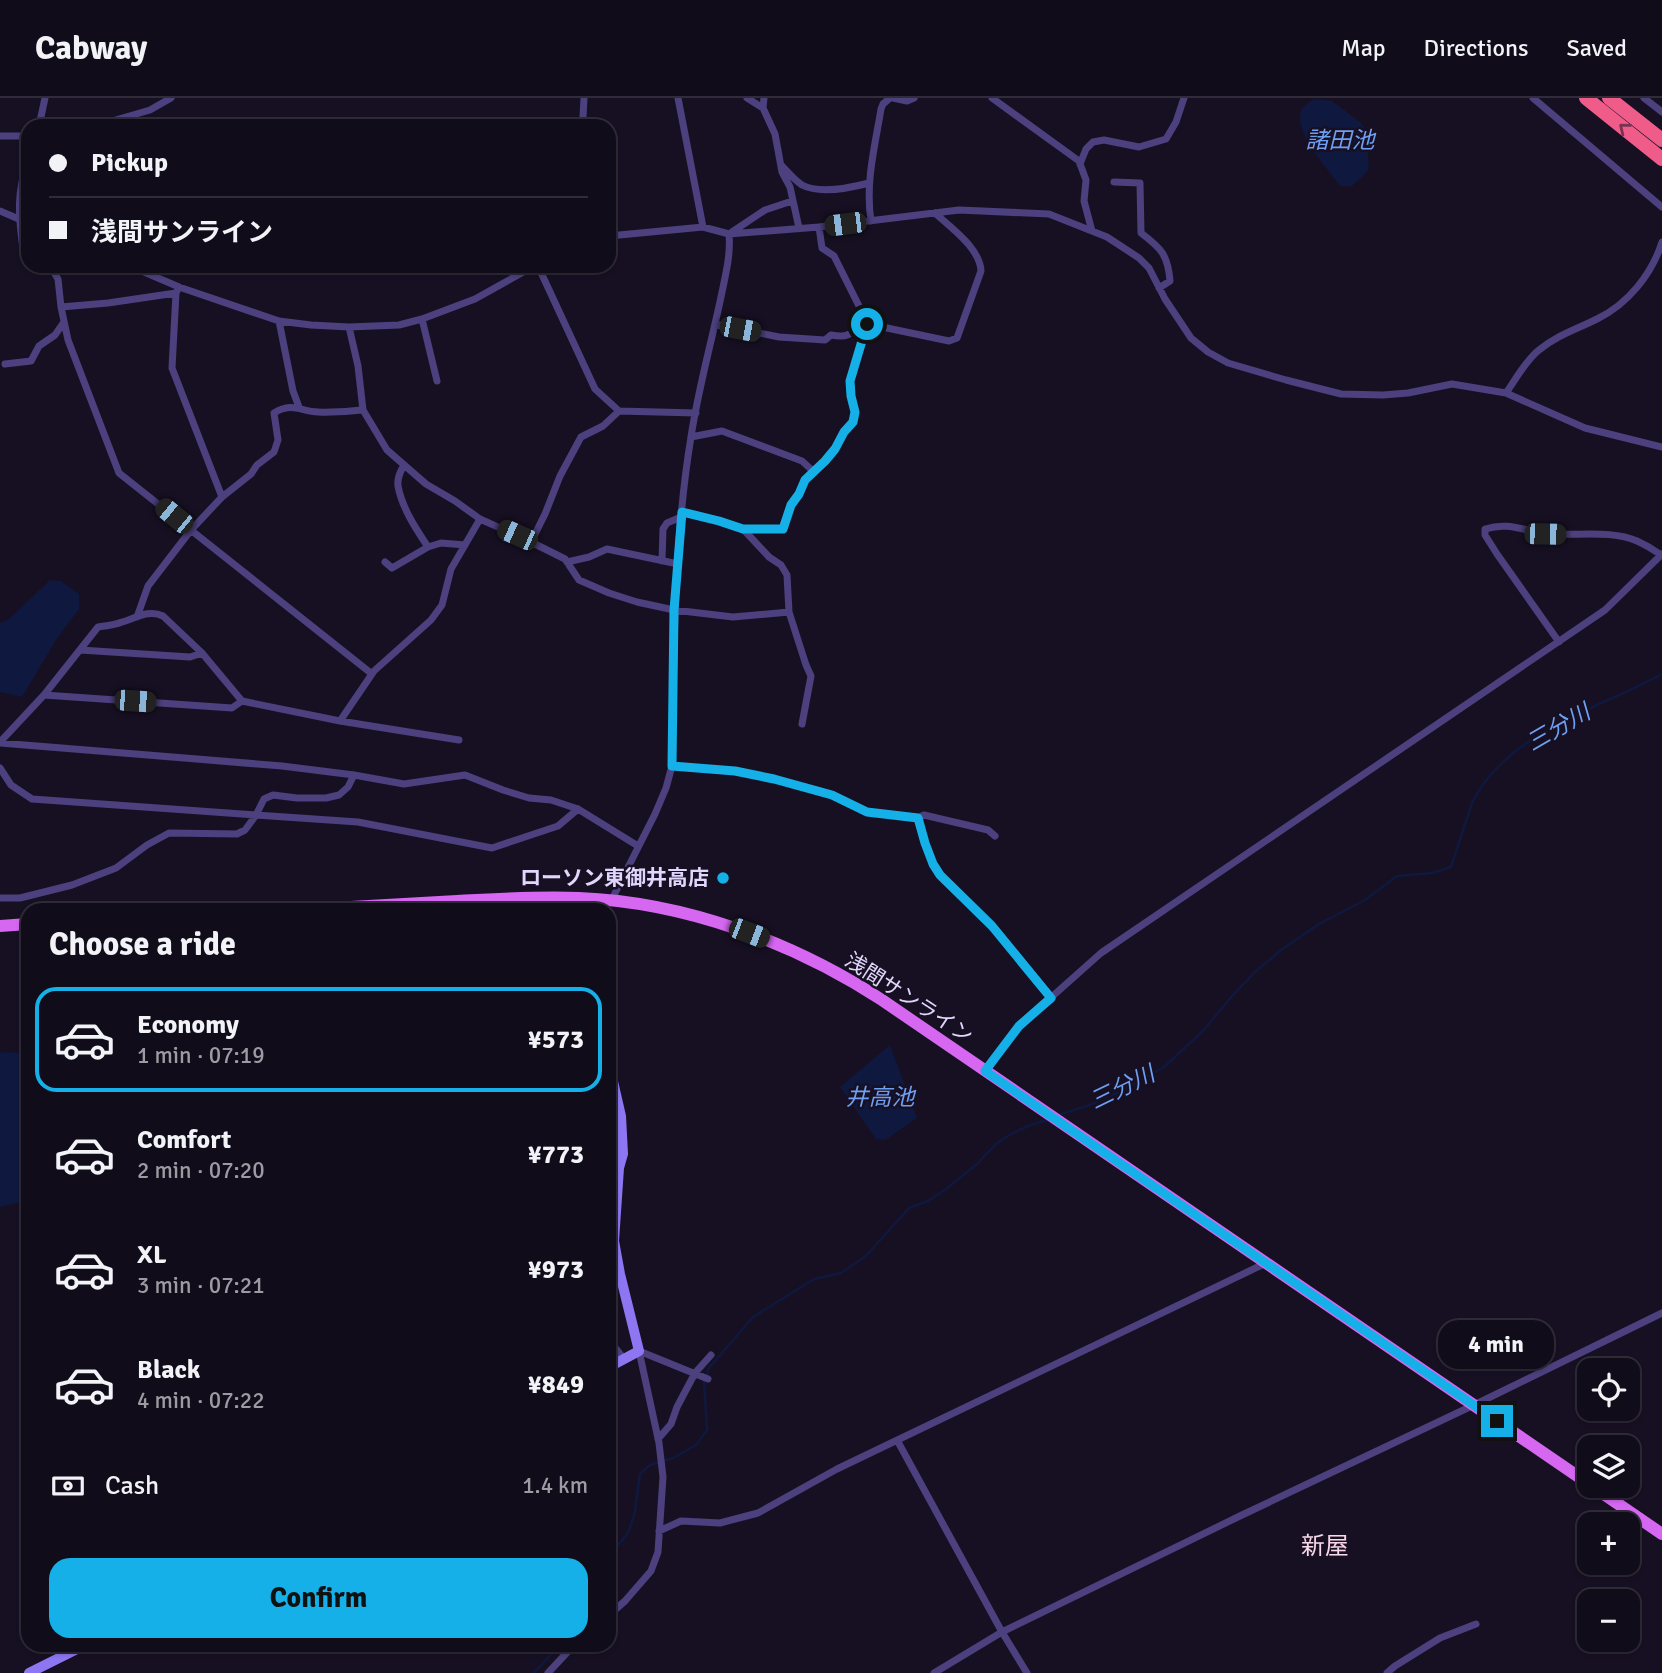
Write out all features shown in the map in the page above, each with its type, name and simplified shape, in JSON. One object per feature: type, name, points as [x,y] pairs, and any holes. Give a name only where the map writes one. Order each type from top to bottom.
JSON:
[{"type":"highway","points":[[1586,98],[1662,159]]},
{"type":"highway","points":[[1609,98],[1662,141]]},
{"type":"main road","name":"浅間サンライン","points":[[431,903],[580,898],[601,903]]},
{"type":"main road","name":"浅間サンライン","points":[[616,906],[678,912],[721,923],[796,953],[874,995],[1577,1476]]},
{"type":"main road","points":[[0,926],[21,924]]},
{"type":"main road","name":"浅間サンライン","points":[[1609,1498],[1662,1534]]},
{"type":"street","points":[[40,119],[45,98]]},
{"type":"street","points":[[119,119],[150,110],[172,98]]},
{"type":"street","points":[[583,119],[584,98]]},
{"type":"street","points":[[678,98],[703,228]]},
{"type":"street","points":[[747,98],[763,108]]},
{"type":"street","points":[[764,98],[763,108],[775,134],[782,172],[790,187],[799,228]]},
{"type":"street","points":[[871,220],[869,183],[881,109],[891,98],[907,101],[914,98]]},
{"type":"street","points":[[992,98],[1079,161],[1086,180],[1084,201],[1093,231]]},
{"type":"street","points":[[1080,164],[1086,149],[1093,142],[1104,140],[1139,147],[1166,139],[1176,122],[1184,98]]},
{"type":"street","points":[[1533,98],[1662,207]]},
{"type":"street","points":[[1644,98],[1662,112]]},
{"type":"street","points":[[0,136],[21,136]]},
{"type":"street","points":[[781,164],[800,184],[814,190],[850,188],[869,183]]},
{"type":"street","points":[[1114,183],[1140,183],[1141,233],[1160,248],[1169,265],[1170,281],[1159,288]]},
{"type":"street","points":[[21,185],[21,234]]},
{"type":"street","points":[[729,234],[765,210],[792,201]]},
{"type":"street","points":[[616,235],[703,228],[729,234],[819,227],[959,210],[1049,214],[1093,231],[1139,257],[1149,268],[1181,326],[1191,338],[1228,363],[1341,394],[1408,393],[1452,384],[1506,393],[1585,428],[1662,447]]},
{"type":"street","points":[[0,211],[19,219]]},
{"type":"street","points":[[866,320],[949,341],[957,338],[981,271],[981,264],[974,250],[935,213]]},
{"type":"street","points":[[662,561],[663,529],[667,523],[681,515],[719,521],[743,529],[783,529],[791,505],[805,480],[835,449],[853,422],[855,412],[850,381],[866,320],[834,256],[822,248],[819,227]]},
{"type":"street","points":[[610,903],[656,814],[672,766],[674,610],[681,515],[691,437],[730,244],[729,234]]},
{"type":"street","points":[[1506,393],[1536,352],[1556,337],[1598,319],[1626,300],[1645,277],[1662,242]]},
{"type":"street","points":[[54,273],[58,279],[68,340],[119,473],[372,674]]},
{"type":"street","points":[[144,273],[177,290],[279,321],[349,327],[399,325],[422,319],[475,299],[523,273]]},
{"type":"street","points":[[539,273],[595,388],[619,411],[696,413]]},
{"type":"street","points":[[61,307],[108,303],[177,290]]},
{"type":"street","points":[[177,290],[172,368],[222,497]]},
{"type":"street","points":[[422,319],[437,381]]},
{"type":"street","points":[[715,324],[779,337],[825,340],[831,335],[843,337],[850,334],[866,320]]},
{"type":"street","points":[[279,321],[293,391],[299,407]]},
{"type":"street","points":[[5,364],[31,361],[39,346],[55,335],[64,322]]},
{"type":"street","points":[[349,327],[358,366],[363,410],[387,450],[426,484],[455,500],[480,519],[565,559],[579,580],[637,602],[674,610],[733,617],[789,612]]},
{"type":"street","points":[[137,617],[148,586],[191,530],[222,497],[274,452],[278,440],[274,413],[283,408],[299,407],[318,412],[363,410]]},
{"type":"street","points":[[531,542],[560,476],[581,437],[603,426],[619,411]]},
{"type":"street","points":[[691,437],[722,431],[802,461],[814,472]]},
{"type":"street","points":[[404,465],[398,476],[398,486],[413,524],[428,547]]},
{"type":"street","points":[[340,721],[372,674],[431,620],[442,605],[451,569],[480,519]]},
{"type":"street","points":[[985,1071],[1019,1026],[1101,953],[1559,642],[1605,610],[1662,554],[1636,540],[1618,536],[1545,534],[1508,525],[1485,529],[1485,535],[1497,554],[1559,642]]},
{"type":"street","points":[[743,529],[781,565],[787,575],[789,612],[811,676],[802,724]]},
{"type":"street","points":[[385,562],[392,568],[428,547],[441,544],[465,545]]},
{"type":"street","points":[[567,562],[607,549],[678,564]]},
{"type":"street","points":[[0,742],[44,695],[98,627],[155,613],[163,617],[202,653],[242,701],[340,721],[459,740]]},
{"type":"street","points":[[80,650],[190,657],[202,653]]},
{"type":"street","points":[[44,695],[232,708],[242,701]]},
{"type":"street","points":[[0,742],[282,766],[404,784],[466,775],[529,798],[551,800],[578,809],[638,846]]},
{"type":"street","points":[[672,766],[746,773],[832,795],[867,812],[918,818],[924,815],[988,830],[995,836]]},
{"type":"street","points":[[0,768],[11,785],[32,799],[358,822],[492,848],[558,826],[578,809]]},
{"type":"street","points":[[0,898],[20,898],[72,885],[116,869],[147,845],[169,834],[237,834],[245,830],[264,799],[273,795],[326,798],[338,795],[348,787],[354,775]]},
{"type":"street","points":[[918,818],[933,864],[940,875],[992,926],[1051,998]]},
{"type":"street","points":[[616,1120],[623,1154],[619,1168],[616,1212]]},
{"type":"street","points":[[616,1252],[658,1439],[663,1477],[658,1552],[652,1571],[616,1609]]},
{"type":"street","points":[[659,1531],[681,1521],[720,1523],[758,1513],[837,1469],[1266,1263]]},
{"type":"street","points":[[934,1673],[1002,1632],[1662,1313]]},
{"type":"street","points":[[616,1349],[624,1359]]},
{"type":"street","points":[[616,1363],[639,1351],[708,1379]]},
{"type":"street","points":[[658,1439],[671,1424],[695,1373],[710,1356]]},
{"type":"street","points":[[897,1440],[1027,1673]]},
{"type":"street","points":[[1387,1673],[1440,1638],[1476,1624]]},
{"type":"street","points":[[29,1673],[71,1652]]},
{"type":"street","points":[[548,1673],[568,1652]]},
{"type":"water","name":"諸田池","points":[[1314,99],[1332,101],[1360,122],[1366,130],[1369,169],[1352,186],[1340,186],[1306,138],[1300,118],[1303,107]]},
{"type":"water","points":[[50,580],[61,581],[79,594],[79,609],[56,640],[22,697],[0,692],[0,623],[9,619]]},
{"type":"water","name":"井高池","points":[[890,1045],[917,1118],[885,1140],[876,1139],[840,1087]]},
{"type":"water","points":[[0,1052],[21,1053],[21,1202],[0,1207]]},
{"type":"waterway","name":"三分川","points":[[1058,1115],[1122,1091],[1164,1067],[1202,1032],[1254,973],[1281,950],[1319,924],[1365,900],[1397,876],[1432,873],[1451,867],[1473,801],[1488,777],[1508,757],[1557,725],[1662,674]]},
{"type":"waterway","name":"三分川","points":[[616,1548],[629,1531],[635,1511],[640,1474],[650,1465],[673,1458],[696,1445],[707,1430],[704,1382],[709,1368],[753,1317],[814,1279],[841,1273],[866,1256],[909,1208],[928,1201],[946,1189],[977,1164],[997,1143],[1011,1134],[1049,1119]]},
{"type":"waterway","name":"三分川","points":[[534,1673],[553,1652]]},
{"type":"place","name":"ローソン東御井高店","points":[[723,878]]},
{"type":"district","name":"新屋","points":[[1325,1546]]},
{"type":"route","points":[[867,324],[850,381],[855,412],[853,422],[835,449],[805,480],[791,505],[783,529],[743,529],[682,512],[674,610],[672,766],[735,771],[774,779],[832,795],[867,812],[918,818],[933,864],[940,875],[992,926],[1051,998],[1019,1026],[985,1071],[1497,1421]]}]
